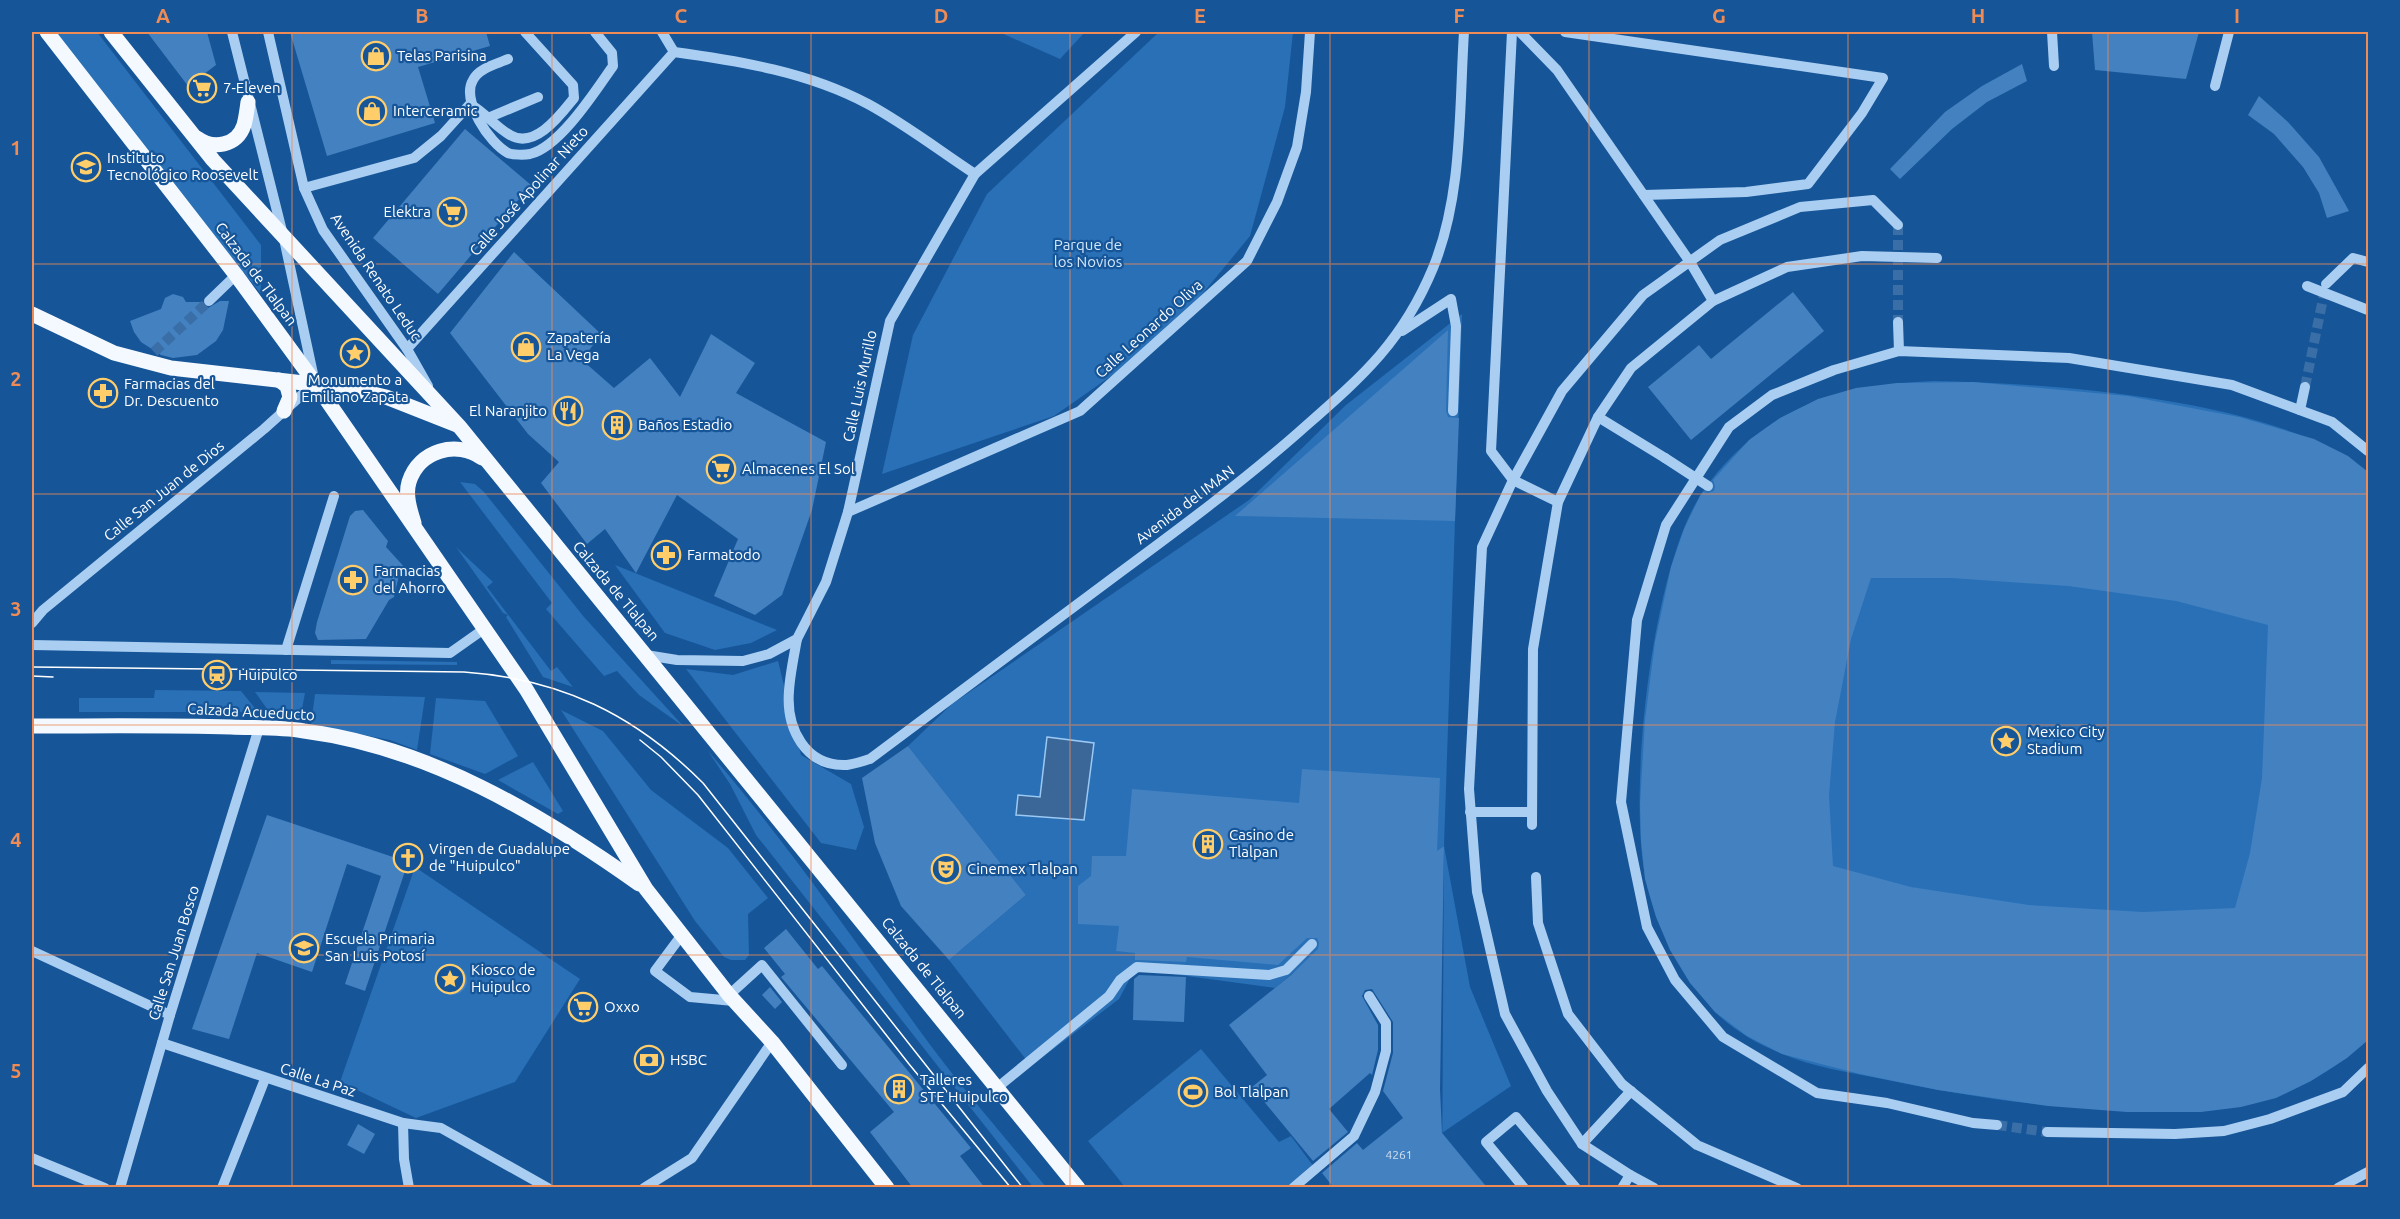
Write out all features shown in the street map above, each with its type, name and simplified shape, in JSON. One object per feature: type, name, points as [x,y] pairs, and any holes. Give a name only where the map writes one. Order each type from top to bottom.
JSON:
[{"type":"main road","name":"Calzada de Tlalpan","points":[[47,32],[236,275],[315,383],[526,689],[646,889],[732,998],[772,1042],[886,1188]]},
{"type":"main road","name":"Calzada de Tlalpan","points":[[111,32],[193,135],[284,239],[459,426],[1078,1188]]},
{"type":"main road","points":[[193,135],[213,145],[233,140],[244,125],[248,102]]},
{"type":"main road","points":[[32,314],[114,353],[149,356],[171,368],[315,383],[386,397],[459,426]]},
{"type":"main road","points":[[279,380],[287,386],[290,397],[284,411]]},
{"type":"main road","points":[[416,532],[408,493],[410,482],[422,461],[442,450],[454,449],[466,450],[486,461]]},
{"type":"main road","name":"Calzada Acueducto","points":[[32,726],[292,729],[333,736],[392,752],[453,774],[532,814],[595,853],[646,889]]},
{"type":"street","points":[[232,32],[284,239],[315,383]]},
{"type":"street","name":"Avenida Renato Leduc","points":[[268,32],[304,188],[323,231],[407,349],[434,397]]},
{"type":"street","points":[[525,32],[573,85],[583,92],[595,92]]},
{"type":"street","points":[[508,59],[481,71],[472,80],[470,104],[488,135],[508,154],[530,154],[546,147],[567,127],[613,66],[612,53],[595,32]]},
{"type":"street","points":[[662,32],[674,52],[739,61],[803,76],[868,104],[975,174]]},
{"type":"street","name":"Calle Luis Murillo","points":[[797,639],[825,582],[848,512],[890,321],[975,174],[1136,32]]},
{"type":"street","name":"Calle Leonardo Oliva","points":[[848,512],[1080,411],[1247,261],[1277,202],[1297,147],[1306,92],[1310,32]]},
{"type":"street","name":"Avenida del IMAN","points":[[797,639],[789,692],[792,719],[800,744],[811,756],[828,763],[848,765],[870,759],[1243,481],[1368,371],[1399,333],[1433,269],[1451,211],[1464,32]]},
{"type":"street","points":[[1512,32],[1491,451],[1513,480],[1558,502]]},
{"type":"street","points":[[1520,32],[1557,70],[1690,262],[1713,301]]},
{"type":"street","points":[[1565,32],[1883,78],[1862,114],[1808,184],[1746,192],[1644,195]]},
{"type":"street","points":[[2052,32],[2054,66]]},
{"type":"street","points":[[2215,86],[2229,32]]},
{"type":"street","name":"Calle José Apolinar Nieto","points":[[407,349],[674,52]]},
{"type":"street","points":[[470,104],[494,121],[511,137],[528,137],[539,134],[558,118],[574,98],[573,85]]},
{"type":"street","points":[[494,121],[538,97]]},
{"type":"street","points":[[304,188],[414,158],[441,136],[470,104]]},
{"type":"street","points":[[1654,1188],[1582,1144],[1547,1091],[1505,1014],[1477,892],[1470,812],[1469,789],[1482,547],[1513,480],[1562,391],[1643,295],[1720,240],[1800,207],[1873,200],[1898,225]]},
{"type":"street","points":[[1532,825],[1533,649],[1558,502],[1598,417],[1631,368],[1713,301],[1787,267],[1862,256],[1936,258]]},
{"type":"street","points":[[2326,284],[2353,258],[2368,262]]},
{"type":"street","points":[[209,302],[236,275]]},
{"type":"street","points":[[2307,286],[2368,310]]},
{"type":"street","points":[[1399,333],[1451,298],[1456,326],[1453,411]]},
{"type":"street","points":[[1898,322],[1899,351]]},
{"type":"street","points":[[1997,1125],[1972,1123],[1887,1103],[1817,1093],[1723,1037],[1675,980],[1647,927],[1621,802],[1637,620],[1666,525],[1729,427],[1773,395],[1834,370],[1899,351],[2069,358],[2232,385],[2332,422],[2368,451]]},
{"type":"street","name":"Calle San Juan de Dios","points":[[32,622],[43,610],[315,383]]},
{"type":"street","points":[[2300,410],[2305,387]]},
{"type":"street","points":[[1598,417],[1708,486]]},
{"type":"street","points":[[286,650],[334,496]]},
{"type":"street","points":[[32,645],[450,653],[484,629]]},
{"type":"street","points":[[646,655],[677,660],[743,661],[770,654],[797,639]]},
{"type":"street","name":"Calle San Juan Bosco","points":[[120,1188],[170,1015],[259,728]]},
{"type":"street","points":[[1470,812],[1531,812]]},
{"type":"street","points":[[1536,877],[1538,923],[1568,1014],[1622,1084],[1697,1145],[1797,1188]]},
{"type":"street","points":[[681,936],[655,970],[690,997],[732,998],[762,965],[842,1065]]},
{"type":"street","points":[[998,1087],[1109,996],[1120,980],[1137,967],[1269,975],[1286,970],[1312,944]]},
{"type":"street","points":[[32,951],[170,1015]]},
{"type":"street","points":[[1293,1188],[1354,1136],[1375,1092],[1386,1051],[1386,1023],[1369,996]]},
{"type":"street","points":[[644,1188],[692,1158],[772,1042]]},
{"type":"street","name":"Calle La Paz","points":[[162,1043],[403,1123],[441,1128],[548,1188]]},
{"type":"street","points":[[2047,1132],[2175,1134],[2224,1131],[2270,1119],[2343,1092],[2368,1068]]},
{"type":"street","points":[[222,1188],[265,1079]]},
{"type":"street","points":[[1582,1144],[1631,1091]]},
{"type":"street","points":[[1524,1188],[1486,1142],[1516,1118],[1576,1188]]},
{"type":"street","points":[[403,1123],[404,1158],[409,1188]]},
{"type":"street","points":[[32,1158],[105,1188]]},
{"type":"street","points":[[2338,1188],[2368,1172]]},
{"type":"street","points":[[1622,1188],[1630,1175]]},
{"type":"green space","points":[[51,32],[97,32],[261,245],[261,294]]},
{"type":"green space","points":[[999,32],[1085,32],[1060,59]]},
{"type":"green space","name":"Parque de los Novios","points":[[1159,32],[1293,32],[1285,107],[1250,236],[1167,337],[1054,416],[882,474],[913,335],[987,194]]},
{"type":"green space","points":[[1462,314],[1444,846],[1275,988],[1135,969],[1119,999],[1031,1066],[949,960],[1026,895],[908,746],[952,704],[1249,500],[1346,405]]},
{"type":"green space","name":"Mexico City Stadium","points":[[1934,381],[1983,382],[2099,391],[2222,412],[2278,427],[2328,447],[2368,472],[2368,1040],[2333,1067],[2299,1086],[2265,1099],[2231,1106],[2196,1110],[2119,1109],[2004,1100],[1830,1069],[1771,1049],[1730,1025],[1711,1007],[1666,937],[1650,897],[1641,842],[1642,740],[1657,628],[1669,575],[1683,530],[1700,496],[1717,473],[1744,445],[1771,424],[1815,402],[1837,395],[1885,385]]},
{"type":"green space","points":[[460,482],[475,484],[484,492],[584,617],[684,727],[639,695],[617,671],[604,676],[546,609],[552,603]]},
{"type":"green space","points":[[456,547],[493,582],[487,587],[551,671],[557,667],[573,687],[543,677],[506,617],[508,615],[503,613]]},
{"type":"green space","points":[[615,565],[777,630],[751,643],[715,650],[665,633]]},
{"type":"green space","points":[[331,660],[457,662],[457,665],[331,664]]},
{"type":"green space","points":[[778,661],[801,755],[851,784],[864,827],[856,850],[821,843],[686,669],[733,675]]},
{"type":"green space","points":[[155,690],[241,691],[258,712],[79,712],[79,698],[154,698]]},
{"type":"green space","points":[[255,692],[305,693],[300,720],[270,713]]},
{"type":"green space","points":[[315,694],[425,697],[417,750],[390,740],[311,725]]},
{"type":"green space","points":[[436,698],[485,701],[518,756],[485,774],[430,754]]},
{"type":"green space","points":[[561,710],[603,731],[651,790],[728,848],[768,898],[748,914],[749,955],[745,960],[731,960],[724,957],[695,921]]},
{"type":"green space","points":[[708,751],[791,854],[950,1071],[1046,1187],[1033,1187],[756,835],[730,784]]},
{"type":"green space","points":[[533,762],[563,811],[558,814],[498,780]]},
{"type":"green space","points":[[1444,846],[1470,987],[1511,1086],[1442,1133]]},
{"type":"green space","points":[[415,867],[580,979],[515,1082],[416,1118],[340,1082]]},
{"type":"green space","name":"Bol Tlalpan","points":[[1201,1049],[1279,1142],[1291,1136],[1314,1167],[1290,1187],[1125,1187],[1088,1141]]},
{"type":"green space","points":[[1442,1133],[1487,1187],[1442,1187]]},
{"type":"shaded area","points":[[1047,737],[1094,743],[1084,820],[1016,815],[1018,795],[1040,797]]},
{"type":"building","points":[[147,32],[207,32],[216,65],[188,86]]},
{"type":"building","points":[[290,32],[486,32],[490,46],[418,67],[435,123],[327,156]]},
{"type":"building","points":[[2092,32],[2199,32],[2186,79],[2095,70]]},
{"type":"building","points":[[2022,64],[2027,81],[1987,102],[1952,129],[1900,179],[1890,169],[1945,112],[1982,86]]},
{"type":"building","points":[[2259,96],[2288,122],[2319,157],[2349,211],[2327,218],[2319,193],[2303,167],[2274,134],[2248,115]]},
{"type":"building","name":"Elektra","points":[[465,129],[531,185],[438,294],[373,238]]},
{"type":"building","points":[[514,252],[601,334],[582,360],[614,388],[650,358],[680,397],[711,334],[755,363],[736,393],[826,442],[812,510],[782,595],[755,615],[714,596],[738,539],[677,495],[636,573],[605,529],[587,544],[541,483],[559,462],[528,434],[450,333]]},
{"type":"building","points":[[1793,292],[1824,331],[1691,440],[1648,387],[1699,345],[1711,359]]},
{"type":"building","points":[[173,294],[183,297],[186,302],[202,302],[208,308],[220,301],[229,301],[223,330],[216,341],[197,355],[173,358],[161,355],[141,342],[134,332],[130,321],[161,309],[165,298]]},
{"type":"building","points":[[1448,330],[1446,411],[1448,417],[1459,418],[1455,521],[1235,516]]},
{"type":"building","name":"Mexico City Stadium","points":[[1973,382],[2128,396],[2239,417],[2314,439],[2348,456],[2368,472],[2368,1040],[2347,1058],[2311,1081],[2276,1098],[2241,1107],[2201,1112],[2127,1112],[2048,1106],[1938,1090],[1860,1074],[1782,1054],[1747,1036],[1715,1012],[1690,983],[1670,950],[1656,917],[1645,879],[1640,804],[1645,720],[1655,642],[1671,567],[1684,529],[1703,492],[1714,491],[1713,480],[1749,440],[1780,418],[1818,399],[1856,388],[1897,383]],"holes":[[[1871,578],[1951,578],[2068,586],[2176,601],[2268,625],[2262,778],[2250,853],[2235,908],[2143,912],[2029,905],[1911,887],[1833,866],[1829,796],[1835,722],[1851,639]]]},
{"type":"building","points":[[363,510],[388,541],[386,547],[407,570],[399,575],[394,597],[389,600],[366,639],[318,640],[315,633],[317,622],[350,516],[355,511]]},
{"type":"building","name":"Cinemex Tlalpan","points":[[908,746],[1026,895],[949,960],[901,906],[875,843],[862,778]]},
{"type":"building","points":[[1302,769],[1440,778],[1437,851],[1444,846],[1440,1089],[1442,1133],[1487,1188],[1334,1188],[1322,1173],[1357,1143],[1363,1150],[1403,1118],[1383,1091],[1393,1053],[1393,1022],[1372,989],[1365,990],[1362,996],[1378,1025],[1378,1050],[1372,1075],[1370,1073],[1329,1109],[1348,1132],[1313,1161],[1252,1087],[1267,1075],[1229,1025],[1291,975],[1318,949],[1317,938],[1307,938],[1278,965],[1187,957],[1186,962],[1135,960],[1135,953],[1116,951],[1119,926],[1078,924],[1078,886],[1091,876],[1092,856],[1126,856],[1132,789],[1299,803]]},
{"type":"building","points":[[267,815],[408,862],[365,991],[345,984],[381,876],[347,864],[312,972],[257,953],[229,1039],[192,1029]]},
{"type":"building","name":"Talleres STE Huipulco","points":[[786,929],[818,969],[822,966],[971,1148],[960,1156],[985,1188],[913,1188],[870,1132],[894,1112],[781,977],[785,974],[764,948]]},
{"type":"building","points":[[452,965],[463,969],[467,980],[463,991],[452,995],[441,991],[437,980],[441,969]]},
{"type":"building","points":[[1139,975],[1186,977],[1184,1022],[1133,1020],[1134,979]]},
{"type":"building","points":[[770,987],[782,1002],[775,1009],[762,995]]},
{"type":"building","points":[[358,1124],[375,1134],[364,1154],[347,1145]]},
{"type":"tunnel","points":[[1898,225],[1898,322]]},
{"type":"tunnel","points":[[2305,387],[2326,284]]},
{"type":"tunnel","points":[[154,352],[209,301]]},
{"type":"tunnel","points":[[1997,1125],[2047,1132]]},
{"type":"tram line","points":[[32,667],[464,672],[499,676],[564,692],[623,719],[677,759],[703,783],[1023,1188]]},
{"type":"tram line","points":[[32,676],[53,677]]},
{"type":"tram line","points":[[640,740],[661,757],[698,795],[909,1064],[1011,1188]]},
{"type":"place","name":"Telas Parisina","points":[[376,56]]},
{"type":"place","name":"7-Eleven","points":[[202,88]]},
{"type":"place","name":"Interceramic","points":[[372,111]]},
{"type":"place","name":"Instituto Tecnológico Roosevelt","points":[[86,167]]},
{"type":"place","name":"Elektra","points":[[452,212]]},
{"type":"place","name":"Zapatería La Vega","points":[[526,347]]},
{"type":"place","name":"Monumento a Emiliano Zapata","points":[[355,353]]},
{"type":"place","name":"Farmacias del Dr. Descuento","points":[[103,393]]},
{"type":"place","name":"El Naranjito","points":[[568,411]]},
{"type":"place","name":"Baños Estadio","points":[[617,425]]},
{"type":"place","name":"Almacenes El Sol","points":[[721,469]]},
{"type":"place","name":"Farmatodo","points":[[666,555]]},
{"type":"place","name":"Farmacias del Ahorro","points":[[353,580]]},
{"type":"place","name":"Huipulco","points":[[217,675]]},
{"type":"place","name":"Mexico City Stadium","points":[[2006,741]]},
{"type":"place","name":"Casino de Tlalpan","points":[[1208,844]]},
{"type":"place","name":"Virgen de Guadalupe de \"Huipulco\"","points":[[408,858]]},
{"type":"place","name":"Cinemex Tlalpan","points":[[946,869]]},
{"type":"place","name":"Escuela Primaria San Luis Potosí","points":[[304,948]]},
{"type":"place","name":"Kiosco de Huipulco","points":[[450,979]]},
{"type":"place","name":"Oxxo","points":[[583,1007]]},
{"type":"place","name":"HSBC","points":[[649,1060]]},
{"type":"place","name":"Talleres STE Huipulco","points":[[899,1089]]},
{"type":"place","name":"Bol Tlalpan","points":[[1193,1092]]}]
